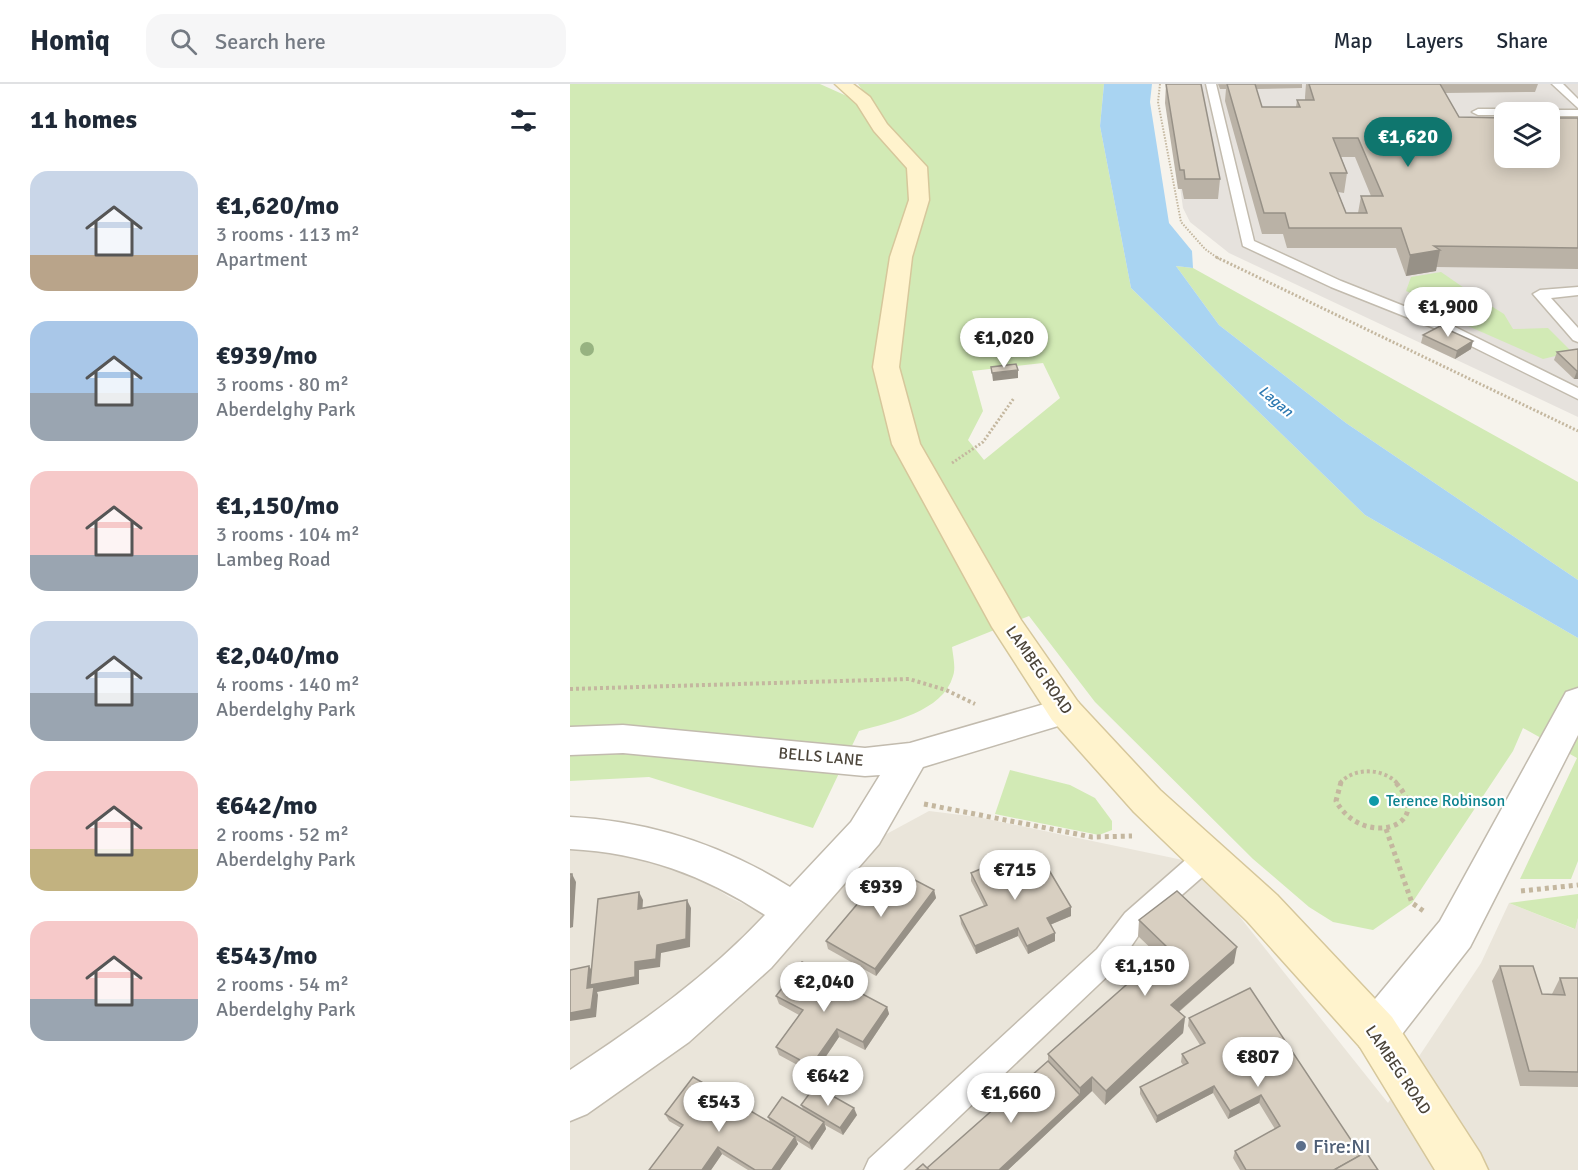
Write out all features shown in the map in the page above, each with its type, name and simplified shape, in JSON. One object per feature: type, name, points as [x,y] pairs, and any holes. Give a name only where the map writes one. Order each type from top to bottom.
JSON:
[{"type":"main road","name":"LAMBEG ROAD","points":[[843,84],[864,101],[880,127],[917,167],[919,200],[901,257],[886,367],[906,444],[1008,627],[1065,711],[1148,801],[1262,908],[1376,1032],[1463,1170]]},
{"type":"street","points":[[1376,1032],[1455,934],[1578,701]]},
{"type":"street","name":"BELLS LANE","points":[[570,741],[623,739],[865,762],[910,757],[1065,711]]},
{"type":"street","points":[[570,1098],[673,1027],[756,954],[865,833],[910,757]]},
{"type":"street","points":[[570,833],[596,833],[675,848],[752,884],[795,912]]},
{"type":"lane","points":[[1211,84],[1248,243],[1336,284],[1444,327],[1578,394]]},
{"type":"lane","points":[[1557,84],[1578,105]]},
{"type":"lane","points":[[1478,112],[1494,112]]},
{"type":"lane","points":[[1560,113],[1578,113]]},
{"type":"lane","points":[[1578,291],[1540,294],[1578,337]]},
{"type":"lane","points":[[880,1170],[1107,958],[1134,921],[1196,846]]},
{"type":"path","points":[[926,480],[983,442],[1014,398]]},
{"type":"path","points":[[570,689],[909,679],[946,690],[1020,725]]},
{"type":"path","points":[[1358,772],[1381,774],[1392,778],[1407,794],[1410,803],[1405,820],[1386,830],[1360,826],[1341,811],[1336,801],[1336,791],[1348,776],[1358,772]]},
{"type":"path","points":[[886,798],[1092,837],[1196,846]]},
{"type":"path","points":[[1386,830],[1412,903],[1455,934]]},
{"type":"path","points":[[1475,894],[1578,885]]},
{"type":"shaded area","points":[[1166,84],[1578,84],[1578,417],[1229,253],[1190,222],[1183,208]]},
{"type":"shaded area","points":[[929,811],[978,817],[1197,863],[1388,1103],[1481,963],[1509,903],[1574,929],[1578,919],[1578,1170],[570,1170],[570,849],[665,855],[729,897],[801,932],[881,837]]},
{"type":"green space","points":[[570,84],[820,84],[858,101],[868,98],[858,84],[1104,84],[1100,126],[1131,288],[1365,515],[1578,638],[1578,861],[1571,879],[1520,879],[1577,758],[1523,728],[1513,751],[1412,903],[1373,930],[1333,922],[1309,907],[1253,859],[1095,702],[1029,616],[952,647],[953,676],[938,699],[927,707],[900,719],[859,731],[813,828],[649,777],[570,781]],"holes":[[[1043,363],[1060,398],[984,460],[968,440],[983,411],[972,371]]]},
{"type":"green space","points":[[1176,266],[1193,268],[1578,482],[1578,580],[1346,423],[1219,325]]},
{"type":"green space","points":[[1441,272],[1483,301],[1455,313],[1406,291],[1411,277]]},
{"type":"green space","points":[[1488,304],[1504,314],[1513,329],[1548,328],[1572,352],[1543,359],[1468,326],[1474,322],[1461,316]]},
{"type":"green space","points":[[1010,770],[1070,785],[1095,798],[1112,821],[1112,830],[1099,835],[995,814]]},
{"type":"green space","points":[[1578,894],[1578,918],[1575,929],[1509,903]]},
{"type":"water","name":"Lagan","points":[[1104,84],[1152,84],[1150,102],[1169,223],[1192,251],[1193,268],[1176,266],[1219,325],[1346,423],[1578,580],[1578,638],[1365,515],[1131,288],[1100,126]]},
{"type":"building","points":[[1166,84],[1201,84],[1220,179],[1185,179],[1184,170],[1180,170]]},
{"type":"building","points":[[1227,84],[1255,84],[1262,107],[1300,107],[1297,100],[1314,100],[1309,84],[1440,84],[1459,117],[1494,118],[1494,168],[1560,168],[1560,118],[1578,118],[1578,248],[1434,246],[1440,250],[1410,255],[1401,228],[1289,228],[1285,213],[1264,213]],"holes":[[[1333,138],[1358,138],[1383,196],[1361,196],[1367,213],[1346,213],[1330,173],[1347,173]]]},
{"type":"building","points":[[1440,326],[1473,341],[1457,351],[1423,335]]},
{"type":"building","points":[[1578,349],[1578,371],[1577,371],[1557,352]]},
{"type":"building","points":[[1016,364],[1018,370],[992,373],[991,367]]},
{"type":"building","points":[[1021,852],[1029,866],[1043,860],[1071,907],[1047,918],[1055,933],[1027,946],[1018,928],[975,946],[960,916],[987,905],[971,873]]},
{"type":"building","points":[[892,868],[934,890],[875,969],[826,941],[859,902],[863,904]]},
{"type":"building","points":[[570,874],[572,874],[570,900]]},
{"type":"building","points":[[1177,891],[1237,947],[1171,1005],[1185,1017],[1106,1091],[1092,1077],[1080,1088],[1048,1054],[1168,948],[1139,920]]},
{"type":"building","points":[[639,892],[638,909],[687,900],[686,939],[657,945],[656,959],[635,962],[635,977],[590,985],[598,899]]},
{"type":"building","points":[[802,962],[887,1007],[863,1042],[837,1029],[811,1066],[776,1047],[803,1010],[776,996]]},
{"type":"building","points":[[589,966],[587,988],[594,987],[591,1009],[570,1013],[570,970]]},
{"type":"building","points":[[1500,966],[1533,966],[1542,994],[1565,995],[1560,978],[1578,978],[1578,1072],[1529,1071]]},
{"type":"building","points":[[1250,988],[1361,1155],[1334,1170],[1246,1170],[1235,1151],[1280,1126],[1261,1095],[1230,1111],[1214,1086],[1157,1116],[1140,1087],[1188,1063],[1182,1054],[1205,1043],[1189,1018]]},
{"type":"building","points":[[1048,1061],[1080,1095],[999,1170],[929,1170],[927,1168]]},
{"type":"building","points":[[693,1077],[795,1137],[772,1170],[755,1170],[718,1147],[702,1170],[649,1170],[683,1125],[665,1114]]},
{"type":"building","points":[[815,1086],[854,1108],[840,1128],[801,1105]]},
{"type":"building","points":[[782,1097],[824,1122],[809,1143],[768,1117]]},
{"type":"building","points":[[1366,1152],[1378,1170],[1334,1170]]},
{"type":"building","points":[[923,1164],[929,1170],[916,1170]]},
{"type":"place","name":"Terence Robinson","points":[[1374,801]]},
{"type":"place","name":"Fire:NI","points":[[1301,1146]]}]
